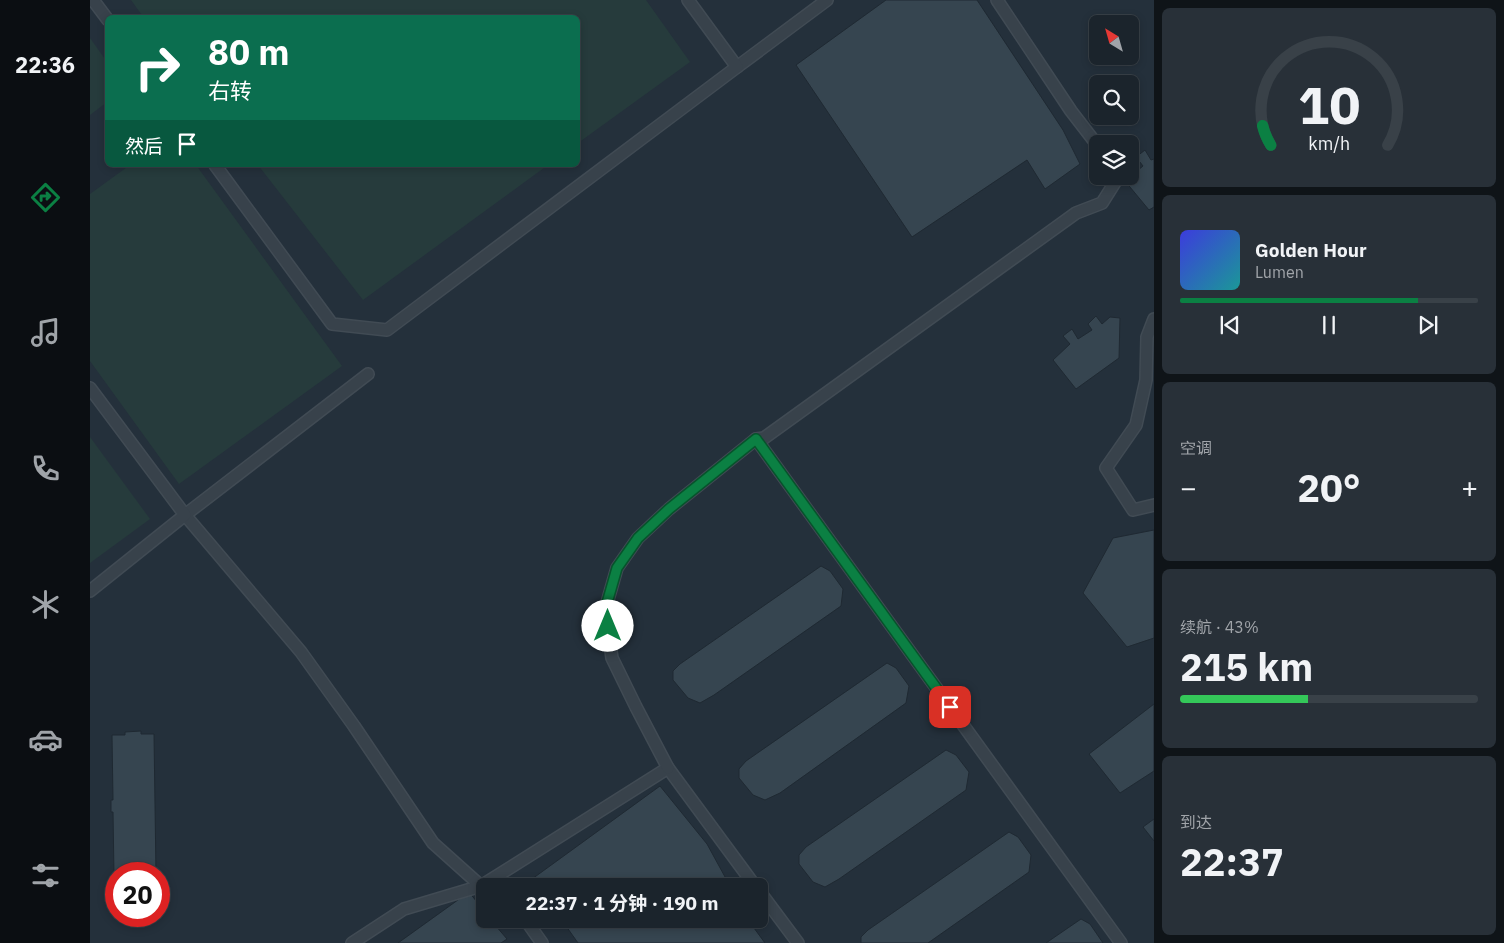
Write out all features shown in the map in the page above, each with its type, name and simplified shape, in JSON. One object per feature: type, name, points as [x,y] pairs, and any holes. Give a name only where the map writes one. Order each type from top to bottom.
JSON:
[{"type":"lane","points":[[93,0],[105,16]]},
{"type":"lane","points":[[688,0],[737,67]]},
{"type":"lane","points":[[216,167],[332,324],[387,330],[827,0]]},
{"type":"lane","points":[[997,0],[1071,111],[1090,135]]},
{"type":"lane","points":[[750,878],[668,768],[612,658],[605,610],[617,568],[638,538],[669,509],[756,439],[764,438],[1076,213],[1102,203],[1113,185]]},
{"type":"lane","points":[[1154,319],[1147,337],[1146,380],[1136,425],[1106,468],[1133,510],[1154,505]]},
{"type":"lane","points":[[90,592],[186,514],[368,374]]},
{"type":"lane","points":[[90,388],[186,514],[301,652],[354,726],[433,843],[476,881]]},
{"type":"lane","points":[[756,439],[1121,943]]},
{"type":"lane","points":[[497,878],[668,768]]},
{"type":"lane","points":[[352,943],[404,908],[476,889]]},
{"type":"lane","points":[[768,903],[798,943]]},
{"type":"lane","points":[[531,928],[542,943]]},
{"type":"green space","points":[[131,0],[646,0],[690,62],[580,142],[580,15],[142,15]]},
{"type":"green space","points":[[90,38],[105,59],[105,104],[90,115]]},
{"type":"green space","points":[[127,167],[197,167],[342,366],[179,484],[90,361],[90,194]]},
{"type":"green space","points":[[260,167],[545,167],[363,300]]},
{"type":"green space","points":[[90,437],[150,519],[90,563]]},
{"type":"building","points":[[886,0],[977,0],[1063,130],[1080,164],[1045,189],[1027,160],[912,237],[796,65]]},
{"type":"building","points":[[1145,150],[1151,160],[1154,159],[1154,207],[1149,210],[1128,185],[1139,185],[1139,169],[1143,166],[1139,161],[1139,155]]},
{"type":"building","points":[[1096,316],[1102,324],[1110,317],[1120,318],[1119,358],[1076,389],[1053,360],[1070,344],[1063,336],[1072,329],[1078,339],[1092,330],[1088,324]]},
{"type":"building","points":[[1154,530],[1154,638],[1127,647],[1083,593],[1113,538]]},
{"type":"building","points":[[821,566],[830,571],[843,589],[841,606],[714,695],[700,703],[688,698],[673,680],[673,671],[680,664]]},
{"type":"building","points":[[887,663],[896,668],[909,686],[906,703],[780,793],[765,800],[753,795],[739,778],[739,769],[746,761]]},
{"type":"building","points":[[1154,704],[1154,771],[1120,793],[1089,754]]},
{"type":"building","points":[[141,731],[141,734],[154,734],[156,862],[114,862],[113,812],[111,812],[111,800],[113,800],[112,735],[125,735],[125,732]]},
{"type":"building","points":[[946,750],[956,755],[969,772],[966,790],[839,879],[825,887],[813,882],[799,864],[799,855],[806,847]]},
{"type":"building","points":[[660,786],[707,844],[726,878],[533,878]]},
{"type":"building","points":[[1154,819],[1154,841],[1143,827]]},
{"type":"building","points":[[1009,832],[1018,837],[1031,855],[1029,872],[928,943],[861,943],[861,937],[868,930]]},
{"type":"building","points":[[469,892],[476,901],[476,928],[498,928],[507,939],[501,943],[398,943]]},
{"type":"building","points":[[1081,919],[1090,924],[1103,943],[1046,943]]},
{"type":"building","points":[[567,928],[754,928],[765,943],[578,943]]},
{"type":"route","points":[[608,626],[605,610],[617,568],[638,538],[669,509],[756,439],[950,707]]}]
